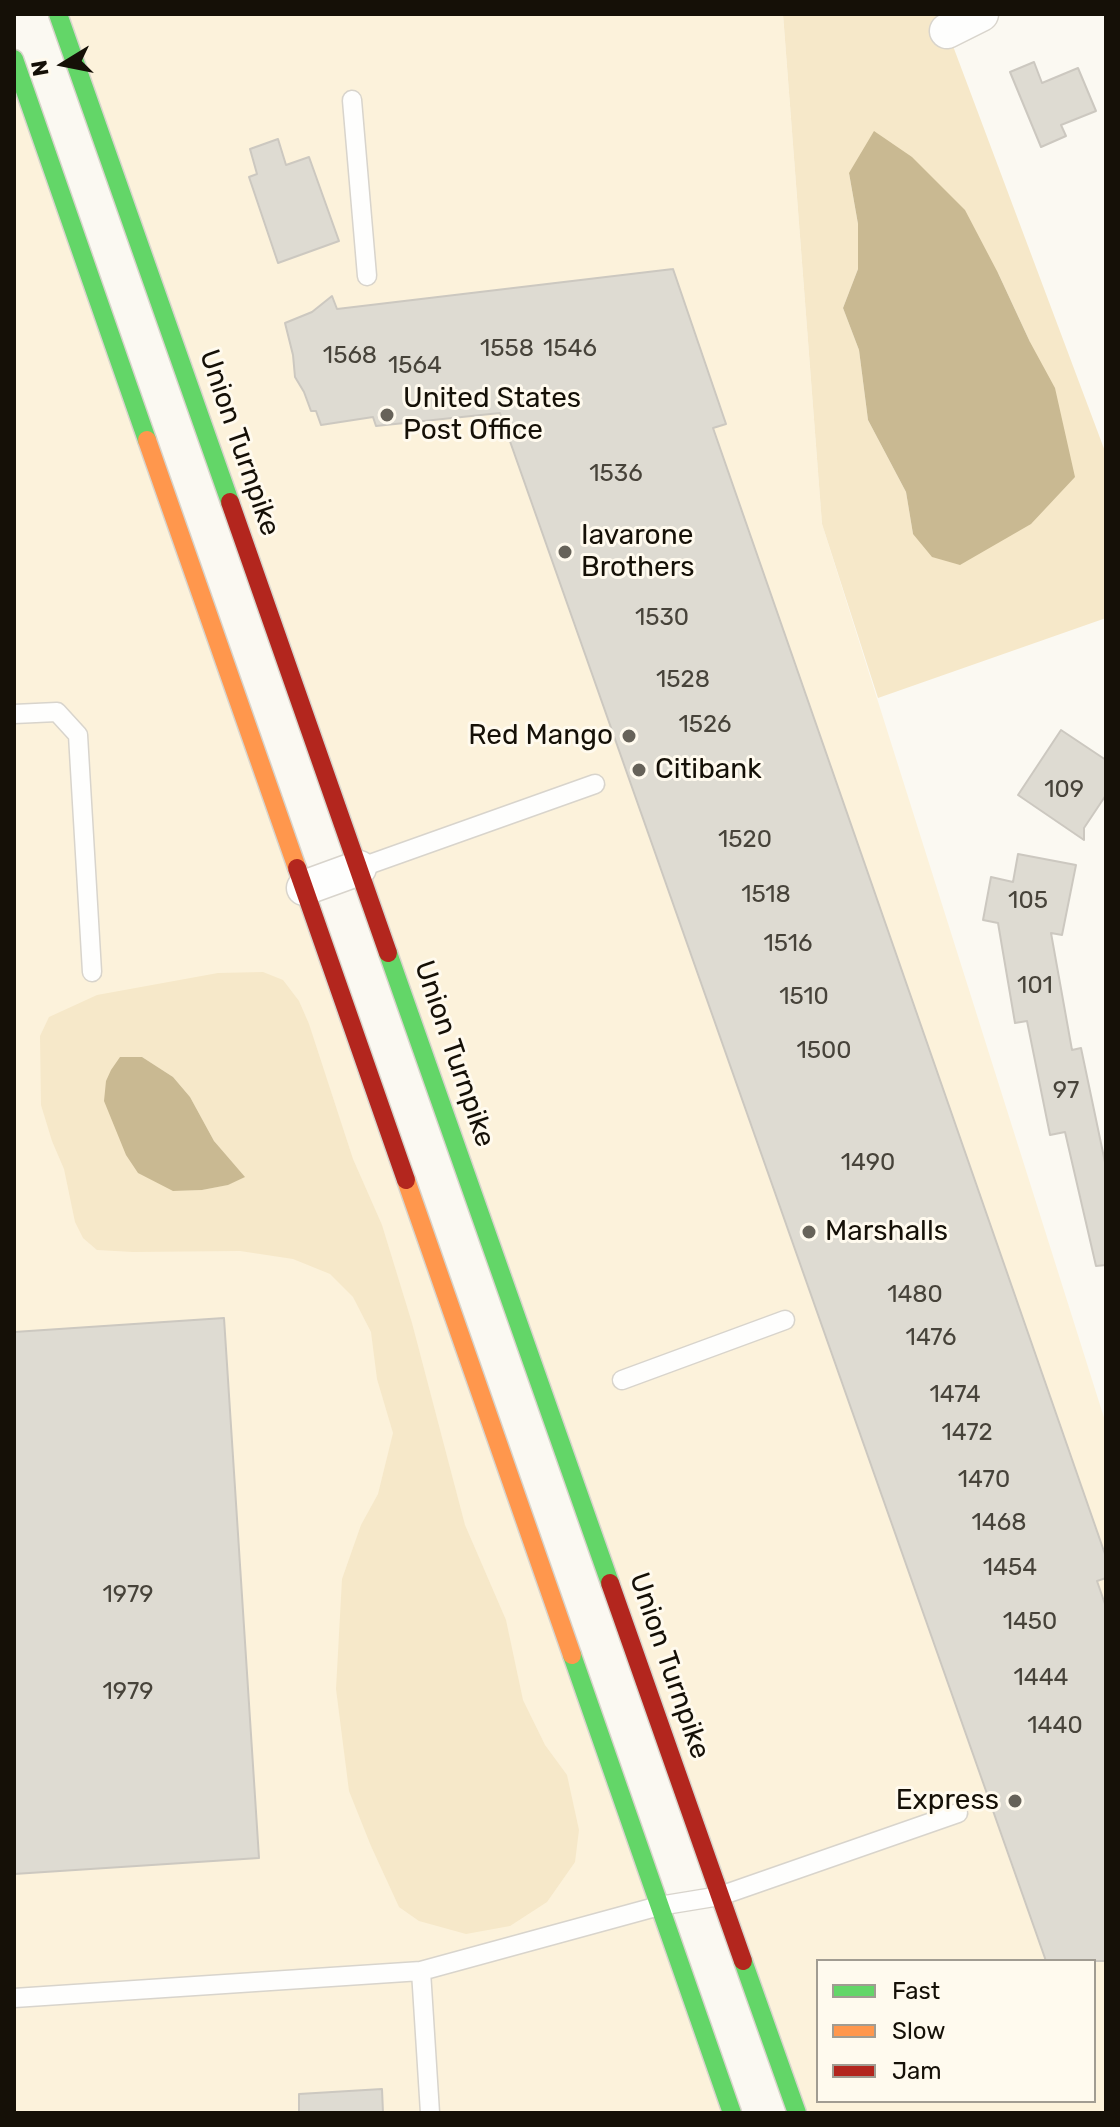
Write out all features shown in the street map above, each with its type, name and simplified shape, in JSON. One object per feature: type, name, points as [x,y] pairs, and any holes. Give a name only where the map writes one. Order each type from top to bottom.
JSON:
[{"type":"main road","name":"Union Turnpike","points":[[58,14],[797,2113]]},
{"type":"main road","points":[[14,59],[732,2113]]},
{"type":"street","points":[[947,31],[981,14]]},
{"type":"street","points":[[304,888],[359,868]]},
{"type":"lane","points":[[352,100],[367,276]]},
{"type":"lane","points":[[14,714],[57,712],[78,735],[92,972]]},
{"type":"lane","points":[[359,868],[595,784]]},
{"type":"lane","points":[[622,1380],[785,1320]]},
{"type":"lane","points":[[14,1998],[421,1971],[659,1906],[720,1896],[958,1813]]},
{"type":"lane","points":[[421,1971],[430,2113]]},
{"type":"shaded area","points":[[58,14],[783,14],[822,524],[1106,1424],[1106,2113],[797,2113]]},
{"type":"shaded area","points":[[783,14],[941,14],[1106,454],[1106,618],[878,698],[822,524]],"holes":[[[849,173],[998,273],[1030,342],[913,534],[906,492],[868,420],[859,350],[843,308],[858,269],[858,224]]]},
{"type":"shaded area","points":[[14,59],[732,2113],[14,2113]]},
{"type":"shaded area","points":[[874,131],[912,157],[965,210],[1055,388],[1075,477],[1031,524],[960,565],[932,557],[913,534],[906,492],[868,420],[859,350],[843,308],[858,269],[858,224],[849,173]]},
{"type":"shaded area","points":[[263,972],[283,980],[299,1001],[353,1159],[382,1225],[412,1323],[465,1525],[506,1620],[523,1700],[545,1745],[567,1775],[579,1830],[575,1862],[547,1902],[510,1926],[466,1934],[419,1921],[399,1907],[349,1791],[336,1689],[342,1579],[361,1525],[378,1494],[393,1433],[377,1379],[371,1332],[353,1297],[330,1274],[293,1259],[240,1251],[97,1250],[83,1238],[75,1222],[64,1169],[41,1105],[40,1036],[49,1017],[97,995],[218,973]],"holes":[[[142,1057],[173,1077],[190,1097],[214,1141],[244,1177],[227,1185],[202,1190],[173,1191]]]},
{"type":"shaded area","points":[[120,1057],[142,1057],[173,1077],[190,1097],[214,1141],[245,1177],[228,1185],[173,1191],[138,1173],[126,1155],[104,1101],[106,1081]]},
{"type":"building","points":[[1034,62],[1042,83],[1078,68],[1096,111],[1061,125],[1066,136],[1041,147],[1010,72]]},
{"type":"building","points":[[278,139],[286,165],[309,157],[339,241],[278,263],[249,177],[257,174],[250,149]]},
{"type":"building","points":[[673,269],[726,424],[713,428],[1106,1557],[1106,1578],[1097,1581],[1106,1607],[1106,1961],[1045,1959],[500,413],[376,426],[373,417],[321,425],[295,377],[285,323],[312,312],[332,296],[337,309]]},
{"type":"building","points":[[1061,730],[1106,760],[1106,795],[1084,828],[1084,840],[1018,795]]},
{"type":"building","points":[[1018,854],[1076,865],[1062,935],[1051,933],[1072,1050],[1081,1048],[1106,1167],[1106,1265],[1096,1266],[1065,1132],[1050,1135],[1027,1021],[1015,1023],[998,923],[983,920],[991,877],[1013,882]]},
{"type":"building","points":[[224,1318],[259,1858],[14,1874],[14,1332]]},
{"type":"building","points":[[382,2089],[383,2113],[299,2113],[299,2094]]},
{"type":"traffic: fast","points":[[58,14],[230,502]]},
{"type":"traffic: fast","points":[[14,59],[147,440]]},
{"type":"traffic: fast","points":[[388,953],[610,1583]]},
{"type":"traffic: fast","points":[[572,1655],[732,2113]]},
{"type":"traffic: fast","points":[[743,1961],[797,2113]]},
{"type":"traffic: slow","points":[[147,440],[297,868]]},
{"type":"traffic: slow","points":[[406,1180],[572,1655]]},
{"type":"traffic: jam","points":[[230,502],[388,953]]},
{"type":"traffic: jam","points":[[297,868],[406,1180]]},
{"type":"traffic: jam","points":[[610,1583],[743,1961]]},
{"type":"place","name":"United States Post Office","points":[[387,415]]},
{"type":"place","name":"Iavarone Brothers","points":[[565,552]]},
{"type":"place","name":"Red Mango","points":[[629,736]]},
{"type":"place","name":"Citibank","points":[[639,770]]},
{"type":"place","name":"Marshalls","points":[[809,1232]]},
{"type":"place","name":"Express","points":[[1015,1801]]}]
